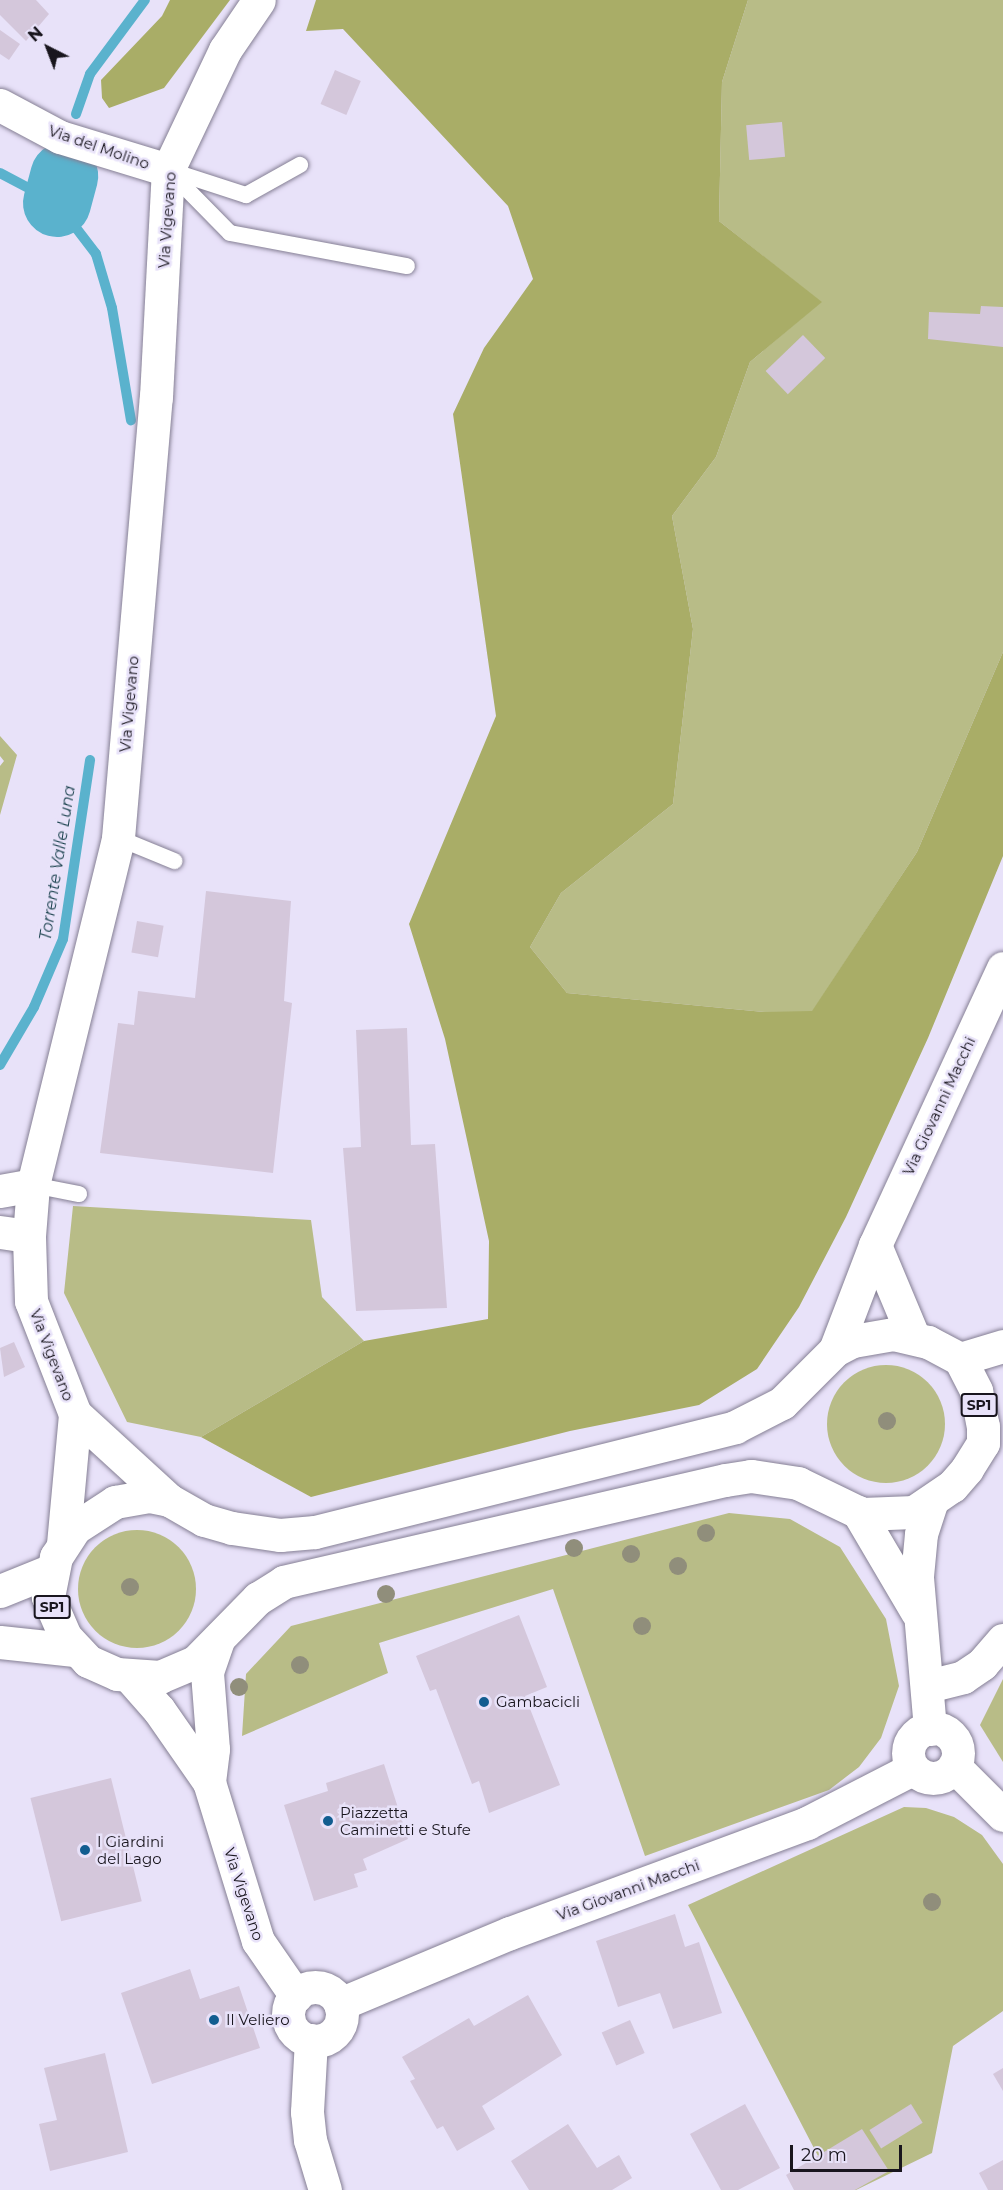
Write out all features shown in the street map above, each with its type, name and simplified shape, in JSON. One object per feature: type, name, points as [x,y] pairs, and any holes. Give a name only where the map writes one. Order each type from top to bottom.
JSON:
[{"type":"street","name":"Via Vigevano","points":[[169,1500],[75,1414],[31,1301],[15,1234],[33,1185],[118,838],[156,397],[168,170],[225,50],[259,0]]},
{"type":"street","name":"Via del Molino","points":[[0,105],[60,137],[168,170]]},
{"type":"street","name":"Via Giovanni Macchi","points":[[835,1350],[875,1245],[1003,968]]},
{"type":"street","points":[[0,1191],[33,1185]]},
{"type":"street","points":[[875,1245],[913,1336]]},
{"type":"street","name":"SP1","points":[[913,1336],[944,1348],[960,1359],[993,1435],[967,1469],[932,1501],[914,1512],[898,1515],[858,1512],[798,1483],[752,1476],[725,1480],[284,1582],[258,1598],[218,1640],[175,1674],[130,1677],[105,1670],[75,1650],[60,1627],[48,1597],[58,1557],[81,1522],[115,1502],[135,1496],[169,1500],[204,1520],[232,1528],[280,1535],[315,1532],[735,1427],[782,1403],[835,1350],[873,1337],[913,1336]]},
{"type":"street","points":[[960,1359],[1003,1346]]},
{"type":"street","name":"Via Vigevano","points":[[58,1557],[75,1414]]},
{"type":"street","points":[[930,1729],[928,1686],[918,1613],[921,1534],[932,1501]]},
{"type":"street","points":[[858,1512],[918,1613]]},
{"type":"street","name":"SP1","points":[[0,1591],[58,1557]]},
{"type":"street","name":"Via Vigevano","points":[[209,1782],[213,1749],[207,1672],[218,1640]]},
{"type":"street","points":[[928,1686],[963,1677],[982,1664],[1003,1640]]},
{"type":"street","name":"SP1","points":[[0,1642],[75,1650]]},
{"type":"street","name":"Via Vigevano","points":[[130,1677],[159,1710],[209,1782],[258,1941],[296,1996]]},
{"type":"street","points":[[930,1729],[951,1735],[957,1746],[954,1766],[937,1779],[924,1778],[912,1769],[907,1757],[909,1745],[916,1734],[930,1729]]},
{"type":"street","points":[[954,1766],[1003,1815]]},
{"type":"street","name":"Via Giovanni Macchi","points":[[340,2004],[510,1933],[807,1823],[912,1769]]},
{"type":"street","points":[[313,1986],[326,1988],[340,2004],[342,2022],[334,2034],[322,2040],[311,2040],[294,2032],[288,2018],[290,2002],[313,1986]]},
{"type":"street","points":[[311,2040],[307,2112],[310,2140],[325,2190]]},
{"type":"lane","points":[[168,170],[246,195],[300,165]]},
{"type":"lane","points":[[168,170],[230,233],[407,266]]},
{"type":"lane","points":[[118,838],[174,861]]},
{"type":"lane","points":[[33,1185],[79,1194]]},
{"type":"green space","points":[[170,0],[230,0],[164,88],[109,108],[102,98],[101,80],[162,16]]},
{"type":"green space","points":[[316,0],[748,0],[722,82],[719,221],[822,302],[750,362],[716,457],[672,516],[693,629],[673,804],[561,893],[530,947],[567,993],[764,1012],[812,1011],[917,852],[1003,652],[1003,856],[928,1038],[846,1217],[799,1307],[757,1369],[699,1405],[570,1431],[311,1497],[201,1437],[364,1341],[488,1319],[489,1241],[445,1039],[409,924],[496,716],[453,414],[484,348],[533,279],[508,206],[343,29],[306,31]]},
{"type":"green space","points":[[748,0],[1003,0],[1003,652],[917,852],[812,1012],[764,1012],[567,993],[530,947],[561,893],[673,804],[693,629],[672,516],[716,457],[750,362],[821,302],[719,221],[722,82]]},
{"type":"green space","points":[[0,736],[17,755],[0,815],[0,766],[4,761],[0,756]]},
{"type":"green space","points":[[73,1206],[311,1220],[322,1297],[364,1341],[201,1437],[127,1422],[64,1293]]},
{"type":"green space","points":[[886,1365],[909,1370],[928,1382],[940,1401],[945,1424],[940,1447],[928,1466],[909,1478],[886,1483],[863,1478],[844,1466],[832,1447],[827,1424],[832,1401],[844,1382],[863,1370]]},
{"type":"green space","points":[[729,1513],[790,1519],[840,1547],[886,1619],[899,1686],[881,1738],[859,1767],[829,1790],[645,1856],[553,1589],[379,1643],[388,1673],[242,1736],[246,1674],[291,1626]]},
{"type":"green space","points":[[137,1530],[160,1535],[179,1547],[191,1566],[196,1589],[191,1612],[179,1631],[160,1643],[137,1648],[114,1643],[95,1631],[83,1612],[78,1589],[83,1566],[95,1547],[114,1535]]},
{"type":"green space","points":[[1003,1679],[1003,1762],[980,1725]]},
{"type":"green space","points":[[904,1807],[926,1808],[954,1817],[982,1835],[1003,1864],[1003,2011],[953,2046],[932,2153],[856,2190],[844,2190],[818,2156],[688,1905]]},
{"type":"building","points":[[0,0],[36,0],[49,14],[26,41],[0,15]]},
{"type":"building","points":[[0,30],[20,44],[9,60],[0,54]]},
{"type":"building","points":[[335,70],[361,81],[346,115],[321,104]]},
{"type":"building","points":[[782,122],[785,157],[749,160],[746,125]]},
{"type":"building","points":[[981,306],[1003,307],[1003,347],[928,339],[929,312],[980,314]]},
{"type":"building","points":[[803,335],[825,358],[788,394],[766,371]]},
{"type":"building","points":[[206,891],[291,901],[284,1001],[292,1003],[273,1173],[100,1153],[118,1023],[134,1025],[138,991],[195,998]]},
{"type":"building","points":[[137,921],[164,926],[158,957],[131,953]]},
{"type":"building","points":[[407,1028],[411,1145],[435,1144],[447,1308],[356,1311],[343,1148],[361,1147],[356,1030]]},
{"type":"building","points":[[14,1342],[25,1367],[4,1377],[0,1348]]},
{"type":"building","points":[[519,1615],[547,1687],[525,1696],[560,1785],[489,1813],[479,1781],[472,1784],[436,1689],[430,1691],[416,1656]]},
{"type":"building","points":[[384,1764],[408,1839],[363,1859],[367,1870],[354,1874],[358,1887],[314,1901],[284,1805],[328,1791],[326,1783]]},
{"type":"building","name":"I Giardini del Lago","points":[[111,1778],[142,1901],[61,1921],[30,1798]]},
{"type":"building","points":[[675,1914],[685,1947],[699,1942],[722,2013],[673,2029],[660,1993],[618,2007],[596,1941]]},
{"type":"building","points":[[190,1969],[200,1999],[239,1986],[260,2048],[152,2084],[121,1993]]},
{"type":"building","points":[[528,1995],[562,2055],[482,2106],[495,2129],[457,2151],[443,2126],[437,2129],[410,2081],[415,2079],[402,2057],[469,2018],[474,2026]]},
{"type":"building","points":[[630,2020],[645,2053],[616,2065],[602,2033]]},
{"type":"building","points":[[105,2053],[128,2152],[50,2171],[39,2124],[57,2120],[44,2068]]},
{"type":"building","points":[[1003,2068],[1003,2091],[993,2074]]},
{"type":"building","points":[[745,2104],[780,2168],[738,2190],[721,2190],[690,2134]]},
{"type":"building","points":[[911,2104],[923,2123],[881,2149],[869,2130]]},
{"type":"building","points":[[568,2124],[597,2168],[619,2155],[632,2178],[612,2190],[529,2190],[511,2161]]},
{"type":"building","points":[[862,2129],[889,2171],[855,2190],[794,2190],[786,2175]]},
{"type":"building","points":[[1003,2160],[1003,2190],[988,2190],[979,2173]]},
{"type":"waterway","points":[[76,114],[90,74],[145,0]]},
{"type":"waterway","name":"Torrente Valle Luna","points":[[0,173],[57,203],[96,254],[112,308],[131,420]]},
{"type":"waterway","points":[[57,203],[64,176]]},
{"type":"waterway","name":"Torrente Valle Luna","points":[[0,1065],[34,1007],[63,939],[90,760]]},
{"type":"place","name":"Gambacicli","points":[[484,1702]]},
{"type":"place","name":"Piazzetta Caminetti e Stufe","points":[[328,1821]]},
{"type":"place","name":"I Giardini del Lago","points":[[85,1850]]},
{"type":"place","name":"Il Veliero","points":[[214,2020]]}]
